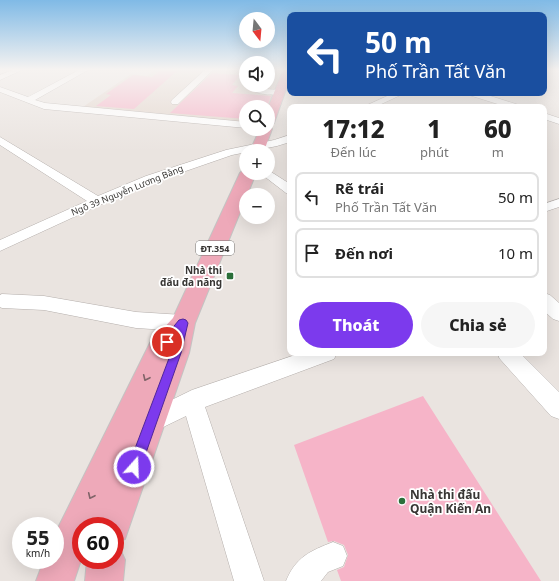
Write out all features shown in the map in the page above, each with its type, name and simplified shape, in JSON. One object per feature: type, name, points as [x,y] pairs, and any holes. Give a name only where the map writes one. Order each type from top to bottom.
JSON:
[{"type":"main road","name":"ĐT.354","points":[[115,517],[176,353],[183,323],[245,180]]},
{"type":"main road","name":"ĐT.354","points":[[55,581],[65,553],[159,351],[183,323]]},
{"type":"main road","points":[[104,581],[105,569]]},
{"type":"street","points":[[21,97],[44,106],[239,124]]},
{"type":"street","points":[[28,100],[33,97]]},
{"type":"street","points":[[175,102],[180,97]]},
{"type":"street","points":[[374,104],[391,97]]},
{"type":"street","points":[[482,97],[499,104]]},
{"type":"street","points":[[547,117],[559,121]]},
{"type":"street","name":"Ngõ 39 Nguyễn Lương Bằng","points":[[271,144],[287,139]]},
{"type":"street","points":[[3,144],[98,200]]},
{"type":"street","name":"Ngõ 39 Nguyễn Lương Bằng","points":[[0,246],[98,200],[150,179],[202,161],[239,152]]},
{"type":"street","points":[[275,179],[287,188]]},
{"type":"street","points":[[547,207],[559,203]]},
{"type":"street","points":[[2,301],[44,303],[136,320],[183,323]]},
{"type":"street","points":[[547,303],[559,314]]},
{"type":"street","points":[[151,422],[192,401],[318,356]]},
{"type":"street","points":[[510,356],[559,408]]},
{"type":"street","points":[[192,401],[249,581]]},
{"type":"street","points":[[301,581],[318,562],[333,556]]},
{"type":"shaded area","points":[[97,97],[275,97],[273,100],[239,100],[239,123],[80,109]]},
{"type":"building","points":[[108,97],[147,97],[134,109],[96,106]]},
{"type":"building","points":[[187,97],[271,97],[270,100],[239,100],[239,118],[170,113]]},
{"type":"building","name":"Nhà thi đấu Quận Kiến An","points":[[423,396],[541,581],[341,581],[337,570],[344,567],[348,555],[344,545],[334,541],[328,542],[294,445]]},
{"type":"place","name":"Nhà thi đấu đa năng","points":[[230,276]]},
{"type":"place","name":"Nhà thi đấu Quận Kiến An","points":[[402,501]]},
{"type":"route","points":[[134,467],[176,353],[183,323],[167,342]]}]
